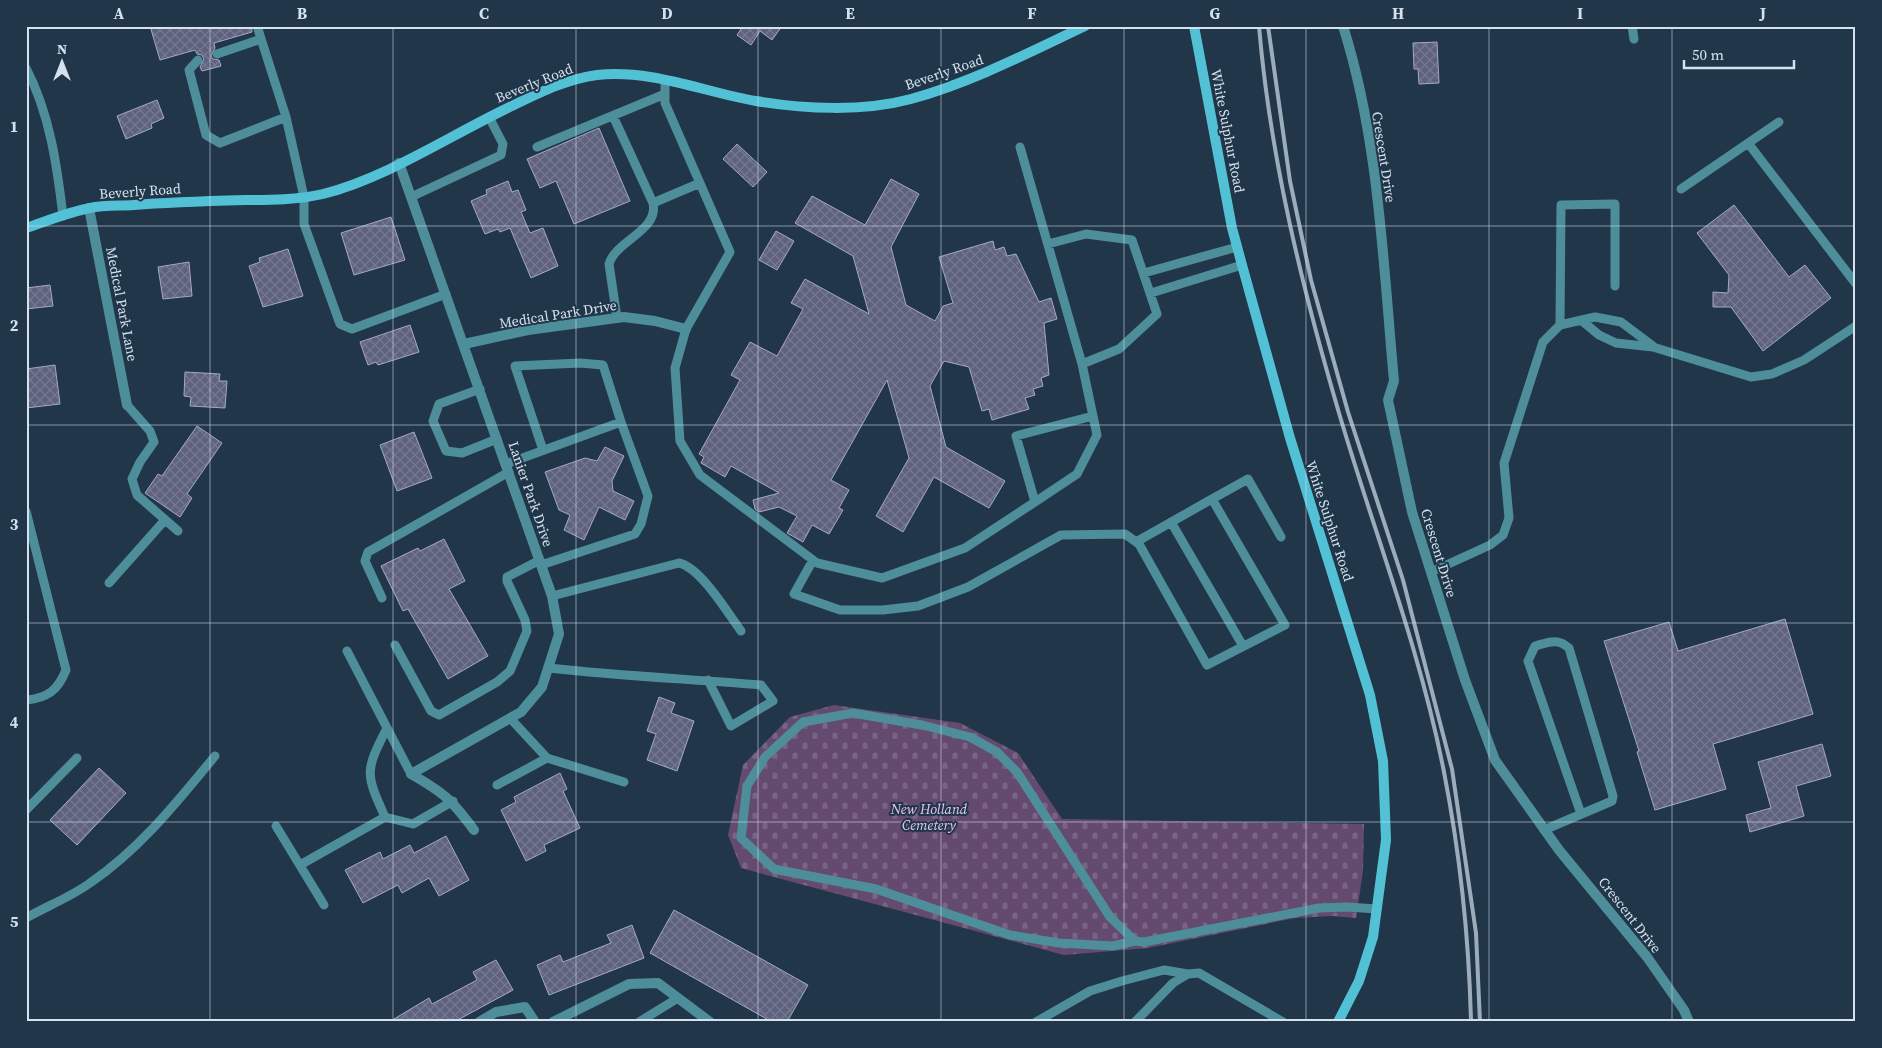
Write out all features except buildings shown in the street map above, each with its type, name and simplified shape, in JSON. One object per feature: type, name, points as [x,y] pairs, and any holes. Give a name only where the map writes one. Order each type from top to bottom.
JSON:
[{"type":"street","name":"Beverly Road","points":[[26,228],[89,208],[304,197],[346,187],[399,163],[546,89],[577,78],[601,75],[665,80],[757,101],[833,107],[869,105],[908,100],[955,84],[995,69],[1085,26]]},
{"type":"street","name":"White Sulphur Road","points":[[1194,26],[1237,248],[1290,438],[1372,705],[1383,761],[1386,830],[1373,937],[1358,981],[1338,1022]]},
{"type":"street","name":"Crescent Drive","points":[[1343,26],[1351,54],[1373,157],[1394,381],[1388,400],[1412,512],[1464,680],[1495,760],[1544,830],[1647,957],[1684,1010],[1689,1022]]},
{"type":"street","name":"Lanier Park Drive","points":[[399,163],[552,596],[558,634],[542,687],[521,712],[411,774]]},
{"type":"street","name":"Medical Park Lane","points":[[89,208],[127,406]]},
{"type":"street","name":"Medical Park Drive","points":[[464,344],[528,330],[616,318],[656,321],[686,329]]},
{"type":"street","points":[[411,774],[441,791],[453,801],[474,830]]},
{"type":"street","points":[[553,1022],[630,984],[658,983],[710,1022]]},
{"type":"street","points":[[479,1022],[496,1012],[525,1007],[535,1022]]},
{"type":"lane","points":[[257,26],[286,118],[304,197],[304,224],[340,324],[352,328],[446,294]]},
{"type":"lane","points":[[1632,26],[1634,39]]},
{"type":"lane","points":[[217,54],[261,39]]},
{"type":"lane","points":[[198,60],[189,70],[206,135],[220,143],[286,118]]},
{"type":"lane","points":[[26,68],[42,106],[52,138],[63,216]]},
{"type":"lane","points":[[665,80],[665,103],[730,252],[686,329],[675,368],[680,441],[700,475],[817,563],[882,578],[965,548],[1035,502],[1077,474],[1097,435],[1082,364],[1020,147]]},
{"type":"lane","points":[[537,147],[665,94]]},
{"type":"lane","points":[[411,197],[501,155],[503,144],[490,116]]},
{"type":"lane","points":[[613,116],[653,203],[654,214],[647,224],[612,256],[609,264],[616,318]]},
{"type":"lane","points":[[1681,189],[1779,122]]},
{"type":"lane","points":[[1748,143],[1856,284]]},
{"type":"lane","points":[[653,203],[700,183]]},
{"type":"lane","points":[[1560,325],[1561,205],[1615,204],[1615,286]]},
{"type":"lane","points":[[1048,244],[1086,234],[1132,240],[1157,314],[1119,349],[1082,364]]},
{"type":"lane","points":[[1144,273],[1237,248]]},
{"type":"lane","points":[[1151,293],[1242,265]]},
{"type":"lane","points":[[1430,572],[1490,545],[1503,536],[1509,518],[1504,463],[1543,342],[1560,325],[1595,317],[1621,322],[1654,347]]},
{"type":"lane","points":[[1581,320],[1599,335],[1616,344],[1654,347],[1751,377],[1772,374],[1804,360],[1856,326]]},
{"type":"lane","points":[[395,645],[431,711],[439,715],[497,682],[510,671],[526,632],[525,620],[507,581],[508,576],[540,562],[635,534],[641,524],[648,496],[603,365],[580,363],[515,366],[543,450]]},
{"type":"lane","points":[[480,389],[439,404],[434,421],[446,451],[462,453],[497,439]]},
{"type":"lane","points":[[127,406],[150,431],[154,442],[140,462],[132,479],[137,495],[178,531]]},
{"type":"lane","points":[[1035,502],[1016,436],[1093,416]]},
{"type":"lane","points":[[382,598],[365,561],[368,552],[507,468],[543,450],[621,422]]},
{"type":"lane","points":[[1136,542],[1248,479],[1281,537]]},
{"type":"lane","points":[[813,560],[794,594],[840,610],[883,610],[918,606],[968,586],[1061,535],[1125,534],[1136,542],[1206,665],[1285,625],[1212,499]]},
{"type":"lane","points":[[26,511],[66,670],[59,686],[38,699],[26,700]]},
{"type":"lane","points":[[109,583],[164,520]]},
{"type":"lane","points":[[1172,522],[1243,646]]},
{"type":"lane","points":[[552,596],[679,563],[689,565],[741,631]]},
{"type":"lane","points":[[1544,830],[1612,801],[1613,796],[1569,648],[1563,642],[1556,640],[1536,646],[1528,660],[1581,814]]},
{"type":"lane","points":[[347,652],[411,774]]},
{"type":"lane","points":[[549,668],[604,674],[708,680],[761,685],[773,701],[732,726],[708,680]]},
{"type":"lane","points":[[1135,941],[1110,916],[1017,772],[997,752],[970,738],[922,725],[854,713],[803,722],[765,757],[747,786],[741,838],[774,869],[876,889],[1010,935],[1059,943],[1113,946],[1135,941],[1144,942],[1319,908],[1347,906],[1377,910]]},
{"type":"lane","points":[[510,718],[547,758],[624,782]]},
{"type":"lane","points":[[385,817],[368,773],[374,754],[387,728]]},
{"type":"lane","points":[[26,918],[90,884],[134,848],[175,804],[215,756]]},
{"type":"lane","points":[[26,810],[77,758]]},
{"type":"lane","points":[[497,785],[547,758]]},
{"type":"lane","points":[[300,865],[385,817],[413,824],[453,801]]},
{"type":"lane","points":[[276,826],[324,905]]},
{"type":"lane","points":[[1036,1022],[1090,991],[1164,970],[1188,974],[1199,973],[1284,1022]]},
{"type":"lane","points":[[1134,1022],[1173,983],[1188,974]]},
{"type":"lane","points":[[640,1022],[678,998]]},
{"type":"green space","name":"New Holland Cemetery","points":[[834,705],[960,723],[1018,753],[1062,819],[1364,824],[1363,871],[1356,918],[1332,916],[1295,918],[1148,948],[1064,955],[741,868],[728,835],[743,765],[790,717]]},
{"type":"railway","points":[[1259,26],[1264,75],[1279,173],[1300,270],[1339,413],[1396,591],[1422,681],[1444,772],[1463,896],[1471,1022]]},
{"type":"railway","points":[[1268,26],[1290,181],[1311,280],[1348,412],[1403,580],[1452,769],[1476,933],[1480,1022]]}]
